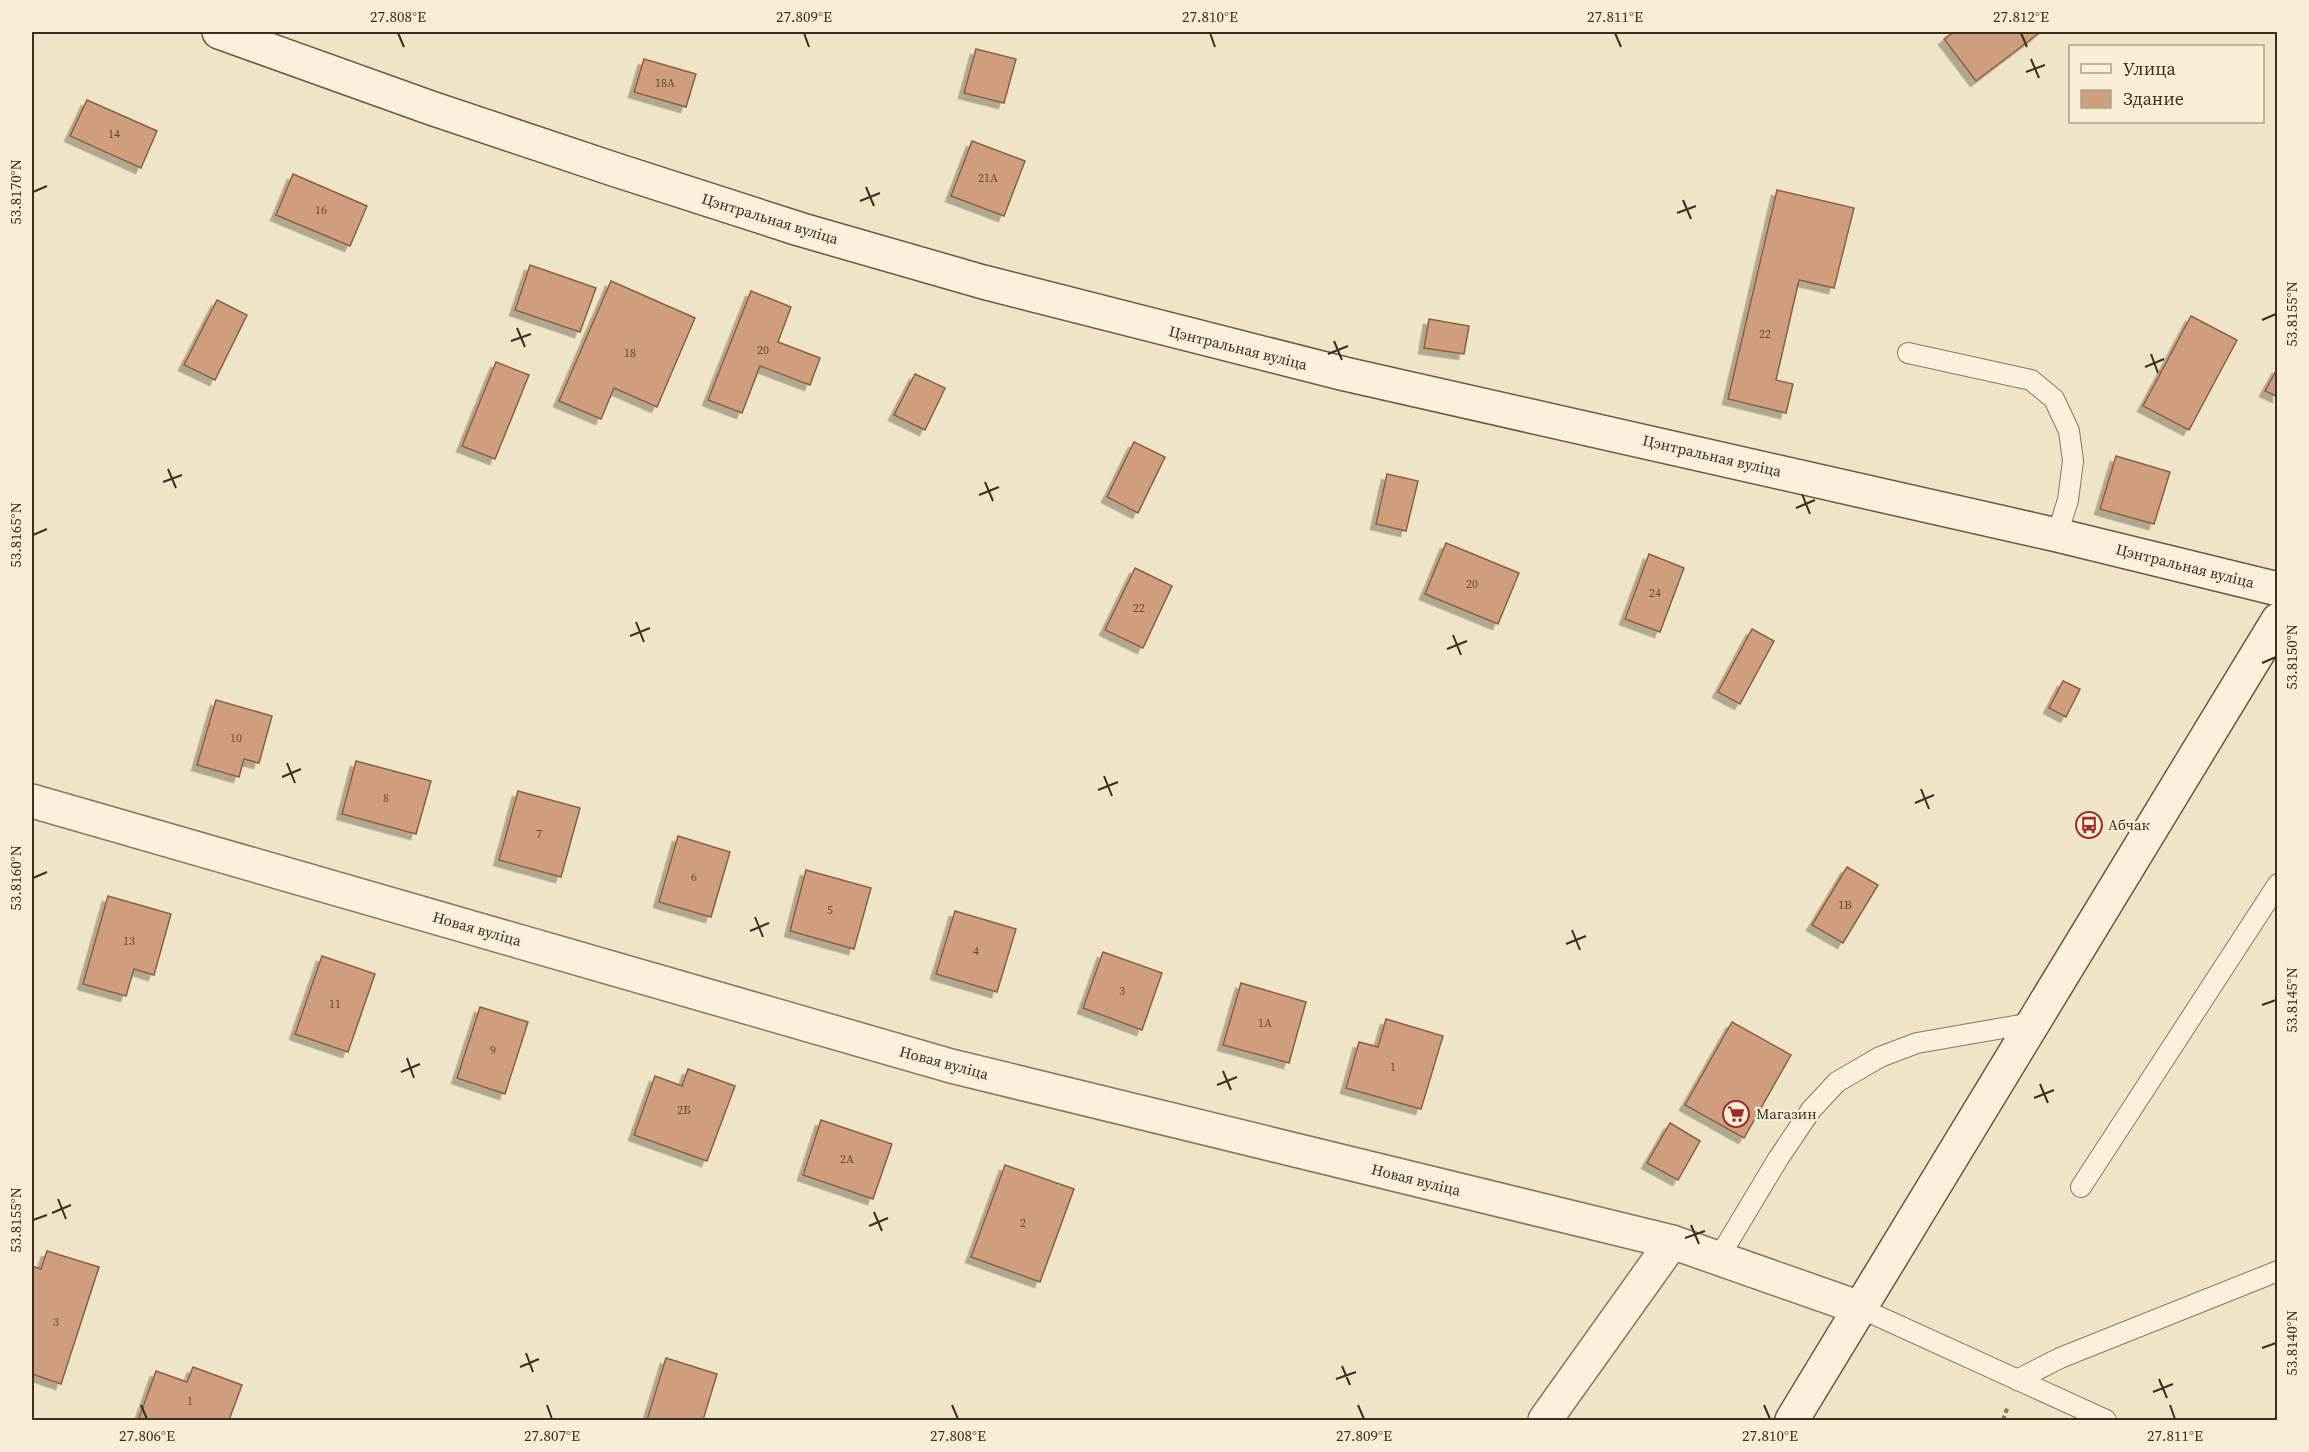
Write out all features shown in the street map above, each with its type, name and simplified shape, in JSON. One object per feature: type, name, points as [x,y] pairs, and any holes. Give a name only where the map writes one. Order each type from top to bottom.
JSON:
[{"type":"street","name":"Цэнтральная вуліца","points":[[219,32],[431,108],[635,176],[799,229],[983,282],[1345,374],[2057,535],[2277,589]]},
{"type":"street","points":[[1792,1420],[2277,620]]},
{"type":"street","name":"Новая вуліца","points":[[32,801],[951,1066],[1672,1242],[1860,1308]]},
{"type":"street","points":[[1545,1420],[1672,1242]]},
{"type":"lane","points":[[1908,353],[2031,380],[2054,399],[2068,431],[2073,461],[2068,500],[2057,535]]},
{"type":"lane","points":[[2081,1187],[2277,884]]},
{"type":"lane","points":[[1718,1259],[1778,1158],[1810,1110],[1837,1082],[1880,1057],[1917,1042],[2032,1023]]},
{"type":"lane","points":[[2018,1380],[2060,1358],[2277,1271]]},
{"type":"lane","points":[[1860,1308],[2106,1420]]},
{"type":"building","points":[[1954,32],[2036,32],[2038,34],[1976,81],[1944,39]]},
{"type":"building","points":[[976,49],[1016,59],[1004,103],[964,93]]},
{"type":"building","points":[[644,59],[696,74],[686,107],[634,92]]},
{"type":"building","points":[[87,100],[157,131],[141,168],[70,136]]},
{"type":"building","points":[[972,141],[1025,161],[1004,216],[951,196]]},
{"type":"building","points":[[293,174],[367,206],[350,246],[276,215]]},
{"type":"building","points":[[1777,190],[1854,208],[1834,288],[1799,280],[1776,380],[1793,384],[1786,413],[1728,399]]},
{"type":"building","points":[[530,265],[596,288],[580,332],[515,310]]},
{"type":"building","points":[[611,281],[695,318],[657,407],[614,388],[601,419],[559,401]]},
{"type":"building","points":[[751,291],[791,307],[778,342],[820,358],[810,385],[760,366],[742,413],[708,400]]},
{"type":"building","points":[[217,300],[247,315],[215,380],[184,365]]},
{"type":"building","points":[[2191,316],[2237,340],[2189,430],[2143,406]]},
{"type":"building","points":[[1429,319],[1469,326],[1464,354],[1424,348]]},
{"type":"building","points":[[496,362],[529,375],[495,459],[462,446]]},
{"type":"building","points":[[2278,367],[2278,397],[2265,391]]},
{"type":"building","points":[[915,374],[945,388],[925,430],[894,415]]},
{"type":"building","points":[[1134,442],[1165,457],[1138,513],[1107,497]]},
{"type":"building","points":[[2116,456],[2170,472],[2154,524],[2100,509]]},
{"type":"building","points":[[1387,474],[1418,481],[1406,531],[1376,524]]},
{"type":"building","points":[[1446,543],[1519,573],[1498,624],[1425,594]]},
{"type":"building","points":[[1649,554],[1684,568],[1660,632],[1625,619]]},
{"type":"building","points":[[1135,568],[1172,586],[1143,648],[1105,630]]},
{"type":"building","points":[[1752,629],[1774,641],[1740,704],[1718,692]]},
{"type":"building","points":[[2063,681],[2080,689],[2066,717],[2049,708]]},
{"type":"building","points":[[216,700],[272,716],[259,763],[244,759],[239,777],[197,765]]},
{"type":"building","points":[[356,761],[431,781],[416,834],[342,814]]},
{"type":"building","points":[[518,791],[580,808],[561,877],[499,860]]},
{"type":"building","points":[[678,836],[730,852],[711,917],[659,902]]},
{"type":"building","points":[[1847,867],[1878,885],[1843,943],[1812,925]]},
{"type":"building","points":[[806,870],[871,888],[854,949],[790,931]]},
{"type":"building","points":[[108,896],[171,914],[154,975],[134,969],[126,996],[83,984]]},
{"type":"building","points":[[955,911],[1016,929],[997,992],[936,974]]},
{"type":"building","points":[[1103,952],[1162,973],[1142,1030],[1083,1008]]},
{"type":"building","points":[[322,956],[375,974],[348,1052],[295,1034]]},
{"type":"building","points":[[1241,983],[1306,1002],[1289,1063],[1223,1045]]},
{"type":"building","points":[[480,1007],[528,1022],[505,1094],[457,1078]]},
{"type":"building","points":[[1386,1019],[1443,1036],[1421,1109],[1346,1088],[1359,1042],[1378,1047]]},
{"type":"building","points":[[1732,1022],[1791,1055],[1744,1138],[1685,1105]]},
{"type":"building","points":[[688,1069],[735,1086],[707,1161],[634,1135],[655,1076],[682,1086]]},
{"type":"building","points":[[821,1120],[892,1144],[873,1199],[803,1175]]},
{"type":"building","points":[[1670,1123],[1700,1141],[1678,1180],[1647,1163]]},
{"type":"building","points":[[1005,1165],[1074,1189],[1040,1282],[971,1257]]},
{"type":"building","points":[[47,1251],[99,1267],[61,1384],[32,1374],[32,1266],[41,1269]]},
{"type":"building","points":[[666,1358],[717,1374],[703,1420],[647,1420]]},
{"type":"building","points":[[193,1367],[242,1385],[229,1420],[147,1420],[139,1418],[156,1371],[187,1382]]},
{"type":"place","name":"Абчак","points":[[2089,825]]},
{"type":"place","name":"Магазин","points":[[1736,1114]]}]
